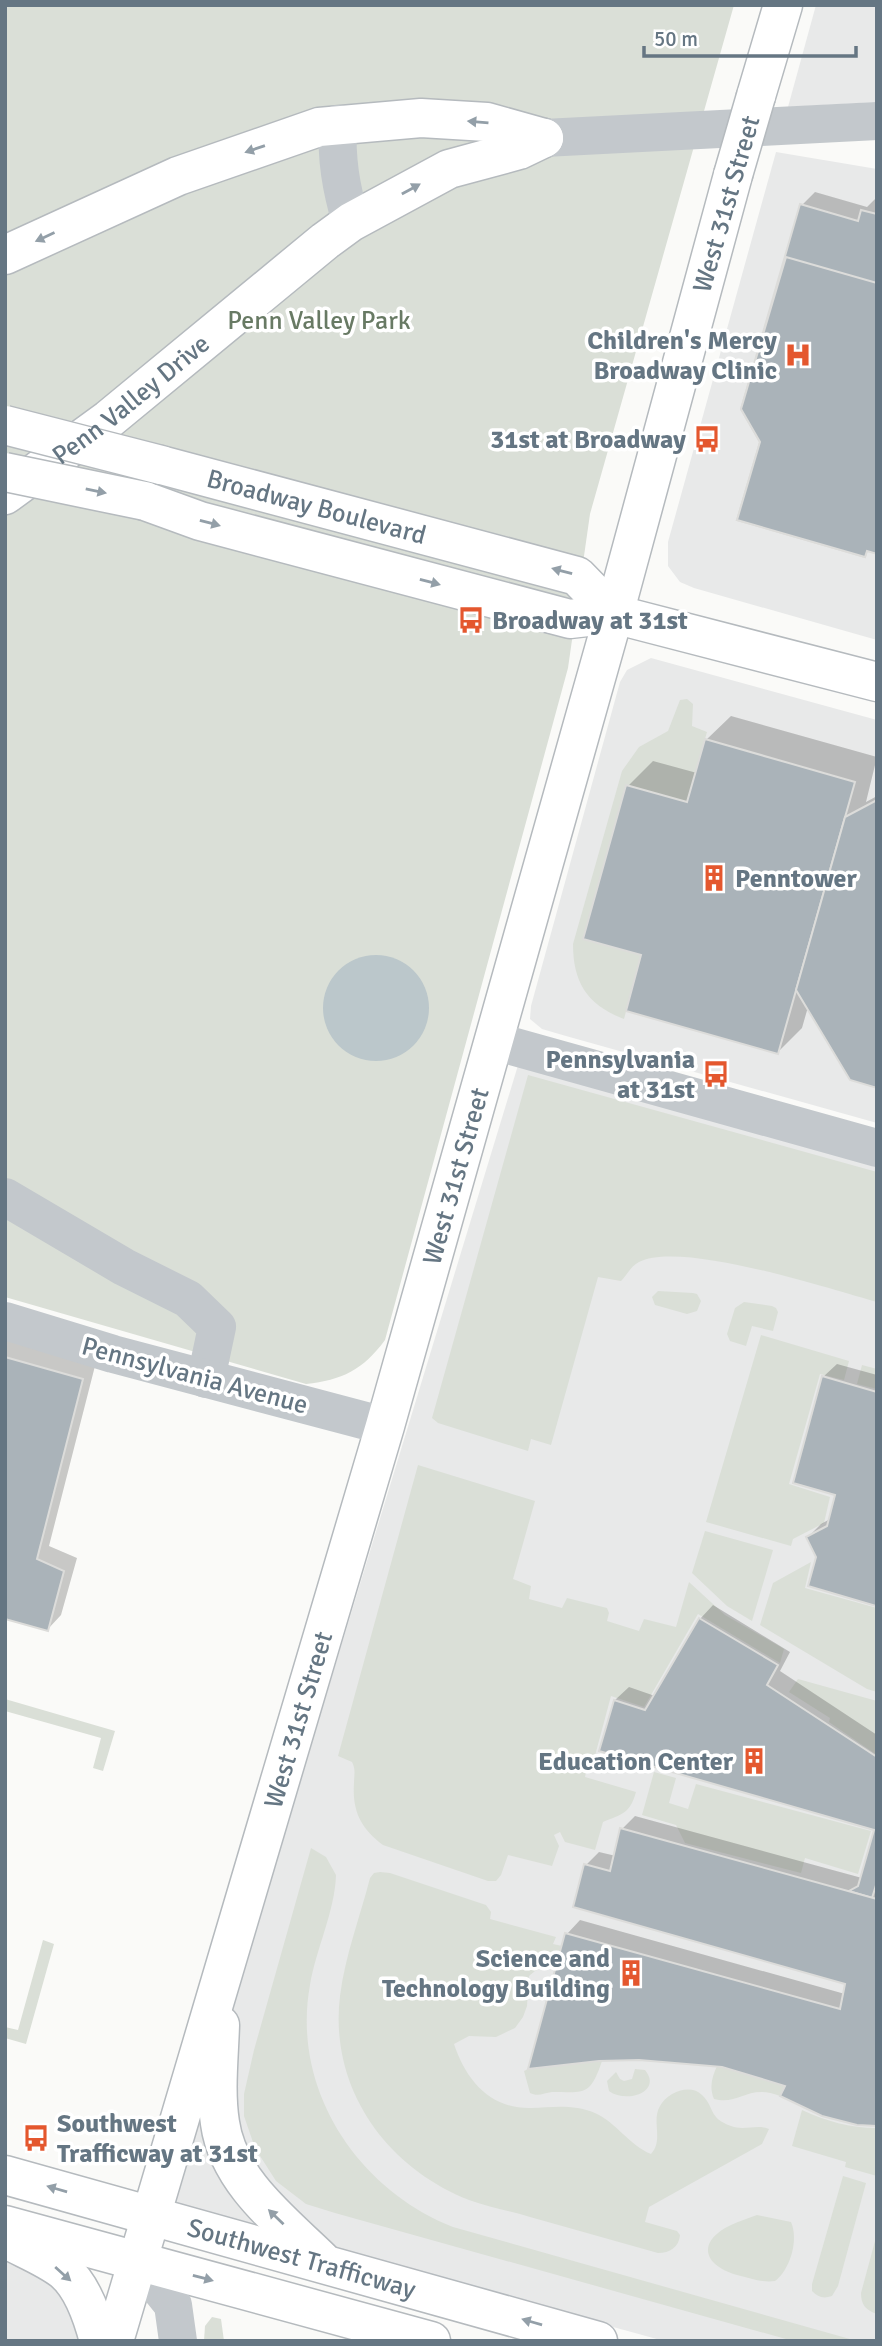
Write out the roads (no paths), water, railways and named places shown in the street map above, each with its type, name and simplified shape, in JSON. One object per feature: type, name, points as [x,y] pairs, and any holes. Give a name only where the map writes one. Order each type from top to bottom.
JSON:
[{"type":"main road","name":"West 31st Street","points":[[114,2341],[385,1426],[614,614],[733,175],[783,5]]},
{"type":"main road","points":[[5,255],[178,176],[319,127],[421,118],[487,122],[544,138]]},
{"type":"main road","name":"Penn Valley Drive","points":[[5,495],[109,419],[351,222],[449,169],[519,150],[544,138]]},
{"type":"main road","name":"Broadway Boulevard","points":[[5,425],[577,576],[614,614]]},
{"type":"main road","name":"Broadway Boulevard","points":[[5,472],[145,501],[200,520],[570,619],[614,614],[877,682]]},
{"type":"main road","points":[[220,1979],[220,2123],[229,2156],[266,2207],[326,2264]]},
{"type":"main road","name":"Southwest Trafficway","points":[[5,2175],[598,2341]]},
{"type":"main road","points":[[109,2204],[137,2260]]},
{"type":"main road","name":"Southwest Trafficway","points":[[5,2225],[431,2341]]},
{"type":"main road","points":[[5,2238],[64,2272],[79,2291],[94,2320],[99,2341]]},
{"type":"street","points":[[544,138],[877,121]]},
{"type":"street","points":[[338,124],[336,154],[341,189],[351,222]]},
{"type":"street","points":[[494,1041],[877,1148]]},
{"type":"street","points":[[5,1197],[124,1267],[188,1299],[217,1327],[206,1379]]},
{"type":"street","name":"Pennsylvania Avenue","points":[[5,1321],[113,1354],[385,1426]]},
{"type":"street","points":[[137,2260],[173,2305],[178,2341]]},
{"type":"place","name":"Children's Mercy Broadway Clinic","points":[[798,355]]},
{"type":"place","name":"31st at Broadway","points":[[707,439]]},
{"type":"place","name":"Broadway at 31st","points":[[471,620]]},
{"type":"place","name":"Penntower","points":[[714,878]]},
{"type":"place","name":"Pennsylvania at 31st","points":[[716,1074]]},
{"type":"place","name":"Education Center","points":[[754,1761]]},
{"type":"place","name":"Science and Technology Building","points":[[631,1973]]},
{"type":"place","name":"Southwest Trafficway at 31st","points":[[36,2138]]},
{"type":"park label","name":"Penn Valley Park","points":[[319,320]]}]
